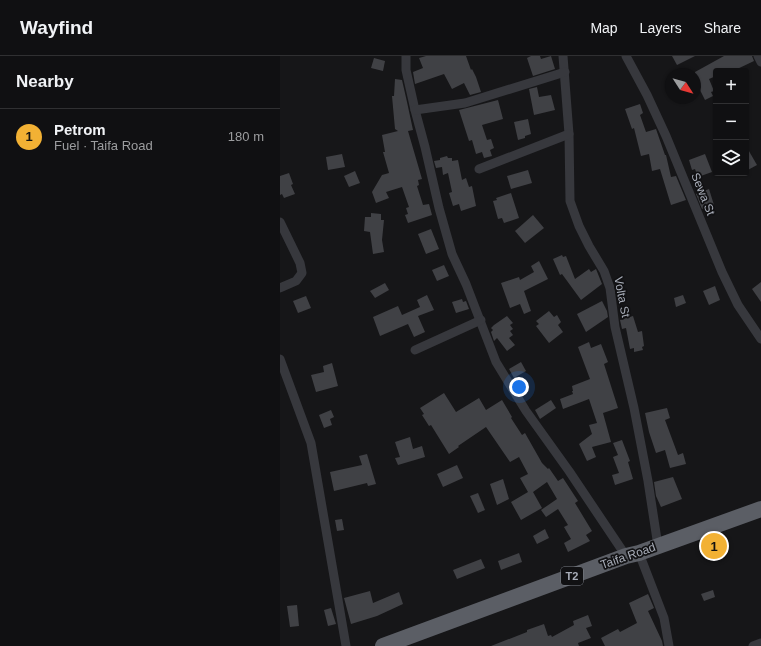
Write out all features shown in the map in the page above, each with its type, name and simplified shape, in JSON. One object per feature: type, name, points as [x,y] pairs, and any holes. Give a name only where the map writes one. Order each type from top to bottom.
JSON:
[{"type":"highway","name":"Taifa Road","points":[[387,645],[761,508]]},
{"type":"street","points":[[406,56],[406,70],[415,110],[452,254],[481,320],[496,362],[515,393],[632,554],[664,618],[668,646]]},
{"type":"street","name":"Volta St","points":[[563,56],[569,134],[570,201],[579,226],[604,271],[610,288],[615,328],[634,408],[648,481],[658,546]]},
{"type":"street","name":"Sewa St","points":[[626,56],[647,95],[666,136],[722,272],[738,305],[761,339]]},
{"type":"street","points":[[758,56],[761,62]]},
{"type":"street","points":[[415,110],[465,103],[565,72]]},
{"type":"street","points":[[479,169],[569,134]]},
{"type":"street","points":[[280,222],[300,263],[302,273],[296,280],[280,288]]},
{"type":"street","points":[[415,350],[481,320]]},
{"type":"street","points":[[280,359],[311,443],[346,646]]},
{"type":"street","points":[[753,646],[761,643]]},
{"type":"building","points":[[426,56],[466,56],[481,92],[470,95],[464,83],[452,89],[444,74],[415,84],[413,72],[423,68],[419,58]]},
{"type":"building","points":[[531,56],[540,56],[541,59],[551,56],[555,69],[533,76],[527,58]]},
{"type":"building","points":[[672,56],[695,56],[677,65]]},
{"type":"building","points":[[724,56],[752,56],[754,61],[739,68],[713,68],[713,77],[709,79],[713,89],[713,91],[711,92],[713,96],[705,100],[701,92],[701,69]]},
{"type":"building","points":[[374,58],[385,61],[383,71],[371,68]]},
{"type":"building","points":[[395,79],[402,80],[413,130],[408,131],[422,179],[418,180],[419,185],[417,186],[423,205],[429,204],[432,215],[408,223],[405,215],[408,214],[406,208],[409,207],[402,187],[386,192],[389,198],[376,203],[372,192],[382,175],[389,173],[383,152],[385,152],[382,135],[398,131],[395,129],[392,96],[394,96]]},
{"type":"building","points":[[537,87],[539,97],[551,95],[555,110],[534,115],[529,89]]},
{"type":"building","points":[[498,100],[503,119],[482,125],[487,140],[491,139],[494,148],[490,150],[492,156],[484,158],[482,152],[476,154],[472,140],[469,141],[459,110]]},
{"type":"building","points":[[640,104],[643,113],[640,115],[646,132],[656,129],[666,155],[671,177],[676,176],[686,200],[671,205],[660,169],[652,171],[649,154],[641,156],[634,128],[632,129],[625,109]]},
{"type":"building","points":[[528,119],[531,134],[518,140],[514,122]]},
{"type":"building","points":[[749,151],[757,165],[749,169]]},
{"type":"building","points":[[342,154],[345,167],[328,170],[326,157]]},
{"type":"building","points":[[705,154],[712,172],[698,177],[695,169],[692,170],[689,160]]},
{"type":"building","points":[[447,156],[448,158],[452,158],[452,161],[458,160],[462,180],[466,178],[469,187],[472,186],[476,206],[461,211],[459,204],[453,206],[449,193],[452,192],[448,173],[443,175],[442,167],[436,168],[434,161],[440,160],[440,158]]},
{"type":"building","points":[[528,170],[532,183],[511,189],[507,176]]},
{"type":"building","points":[[355,171],[360,183],[349,187],[344,176]]},
{"type":"building","points":[[289,173],[293,184],[291,185],[295,194],[284,198],[282,194],[280,195],[280,176]]},
{"type":"building","points":[[709,189],[714,205],[702,209],[696,194]]},
{"type":"building","points":[[511,193],[519,218],[504,223],[502,218],[498,219],[493,201],[497,200],[496,198]]},
{"type":"building","points":[[371,213],[381,214],[381,220],[384,220],[382,240],[384,252],[373,254],[370,232],[364,231],[365,217],[371,217]]},
{"type":"building","points":[[533,215],[544,228],[525,243],[515,231]]},
{"type":"building","points":[[431,229],[439,249],[426,254],[418,234]]},
{"type":"building","points":[[562,255],[563,257],[566,256],[575,279],[589,269],[591,272],[596,269],[602,284],[581,300],[562,274],[560,275],[553,259]]},
{"type":"building","points":[[539,261],[548,279],[524,291],[531,311],[524,314],[520,304],[510,308],[501,283],[519,277],[520,280],[534,272],[531,266]]},
{"type":"building","points":[[444,265],[449,276],[437,281],[432,270]]},
{"type":"building","points":[[761,282],[761,302],[752,289]]},
{"type":"building","points":[[385,283],[389,290],[375,298],[370,291]]},
{"type":"building","points":[[715,286],[720,300],[709,305],[703,291]]},
{"type":"building","points":[[427,295],[434,310],[418,316],[425,332],[414,337],[408,324],[380,336],[373,317],[398,306],[402,315],[420,307],[417,300]]},
{"type":"building","points":[[683,295],[686,303],[676,307],[674,298]]},
{"type":"building","points":[[306,296],[311,308],[298,313],[293,301]]},
{"type":"building","points":[[462,299],[463,302],[466,301],[469,309],[456,313],[452,302]]},
{"type":"building","points":[[602,301],[608,317],[586,332],[577,314]]},
{"type":"building","points":[[549,311],[554,317],[557,315],[561,322],[558,325],[563,332],[549,343],[536,326],[539,324],[536,321]]},
{"type":"building","points":[[507,316],[513,323],[510,325],[513,329],[510,331],[513,335],[509,338],[515,345],[507,351],[497,338],[494,341],[491,332],[493,330],[491,328]]},
{"type":"building","points":[[633,316],[638,332],[642,331],[644,346],[642,347],[643,350],[634,352],[634,348],[630,349],[626,328],[622,329],[620,320]]},
{"type":"building","points":[[589,342],[591,348],[601,344],[608,362],[604,364],[618,408],[603,413],[611,442],[592,447],[596,457],[587,461],[579,444],[592,434],[589,425],[597,423],[589,399],[563,409],[560,399],[573,394],[572,386],[590,379],[578,347]]},
{"type":"building","points":[[521,362],[526,371],[514,378],[509,369]]},
{"type":"building","points":[[332,363],[338,386],[316,392],[311,375],[324,372],[323,366]]},
{"type":"building","points":[[444,393],[456,412],[479,398],[486,410],[502,400],[512,417],[511,418],[522,435],[525,433],[542,463],[548,469],[549,468],[558,481],[563,478],[578,501],[575,503],[592,531],[586,535],[590,541],[568,552],[564,543],[571,539],[564,527],[568,525],[558,509],[546,517],[541,510],[557,499],[547,482],[533,492],[542,508],[521,520],[511,502],[528,492],[520,478],[528,474],[519,457],[510,462],[486,427],[449,454],[431,425],[429,426],[422,415],[424,414],[420,408]]},
{"type":"building","points":[[551,400],[556,408],[540,419],[535,410]]},
{"type":"building","points":[[667,408],[670,418],[665,420],[678,455],[683,453],[686,464],[670,468],[665,450],[656,453],[645,413]]},
{"type":"building","points":[[331,410],[334,417],[330,419],[332,425],[324,428],[319,415]]},
{"type":"building","points":[[410,437],[413,449],[422,446],[425,457],[398,465],[395,458],[400,457],[395,442]]},
{"type":"building","points":[[622,440],[630,461],[628,462],[633,479],[615,485],[612,475],[619,473],[613,457],[618,455],[613,443]]},
{"type":"building","points":[[367,454],[376,484],[368,486],[367,483],[334,491],[330,472],[362,465],[359,456]]},
{"type":"building","points":[[457,465],[463,478],[443,487],[437,474]]},
{"type":"building","points":[[673,477],[682,499],[661,507],[656,496],[654,482]]},
{"type":"building","points":[[503,479],[509,499],[497,505],[490,484]]},
{"type":"building","points":[[478,493],[485,510],[478,513],[470,496]]},
{"type":"building","points":[[342,519],[344,530],[337,531],[335,520]]},
{"type":"building","points":[[545,529],[549,538],[537,544],[533,536]]},
{"type":"building","points":[[519,553],[522,562],[501,570],[498,561]]},
{"type":"building","points":[[481,559],[485,568],[457,579],[453,570]]},
{"type":"building","points":[[713,590],[715,597],[704,601],[701,594]]},
{"type":"building","points":[[370,591],[373,603],[399,592],[403,604],[377,616],[351,624],[344,598]]},
{"type":"building","points":[[648,594],[654,608],[648,611],[663,646],[605,646],[601,638],[618,629],[620,632],[637,623],[629,603]]},
{"type":"building","points":[[297,605],[299,626],[290,627],[287,606]]},
{"type":"building","points":[[331,608],[336,624],[328,626],[324,610]]},
{"type":"building","points":[[588,615],[592,626],[586,628],[591,638],[578,643],[579,646],[491,646],[544,624],[548,636],[551,635],[552,637],[574,625],[573,621]]},
{"type":"place","name":"Petrom","points":[[714,546]]}]
